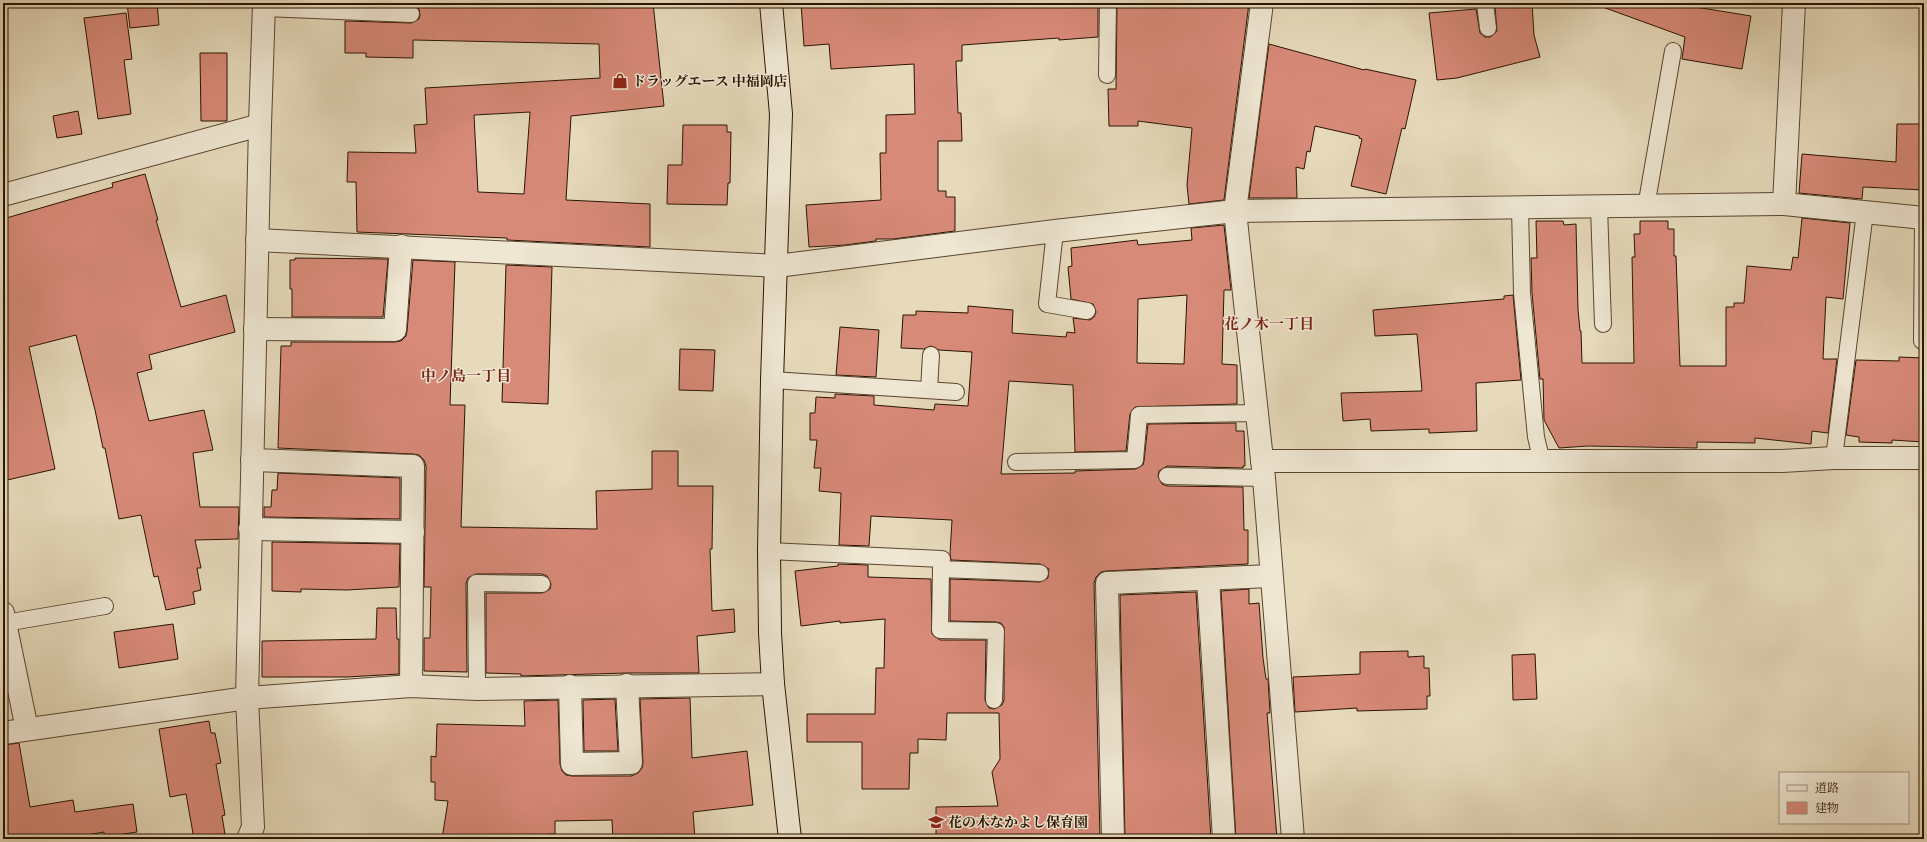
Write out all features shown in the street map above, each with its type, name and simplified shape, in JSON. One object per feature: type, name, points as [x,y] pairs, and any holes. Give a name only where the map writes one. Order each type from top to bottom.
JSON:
[{"type":"street","points":[[771,3],[780,114],[777,266],[772,380],[769,551],[770,633],[773,684],[790,839]]},
{"type":"street","points":[[1262,3],[1234,211],[1258,413],[1293,839]]},
{"type":"street","points":[[1784,204],[1794,3]]},
{"type":"street","points":[[248,839],[253,827],[247,698],[257,240],[264,6]]},
{"type":"street","points":[[3,194],[260,125]]},
{"type":"street","points":[[257,240],[777,266],[1055,231],[1234,211],[1646,207],[1784,204],[1924,218]]},
{"type":"street","points":[[255,329],[395,330],[401,246]]},
{"type":"street","points":[[1263,469],[1542,462],[1782,461],[1834,458],[1924,458]]},
{"type":"street","points":[[252,460],[413,466],[411,686]]},
{"type":"street","points":[[250,530],[412,532]]},
{"type":"street","points":[[1113,839],[1107,584],[1271,576]]},
{"type":"street","points":[[1208,579],[1224,839]]},
{"type":"street","points":[[4,618],[27,729]]},
{"type":"street","points":[[3,733],[247,698],[411,686],[476,689],[570,686],[773,684]]},
{"type":"street","points":[[570,686],[572,764],[631,763],[628,686]]},
{"type":"lane","points":[[1107,75],[1108,3]]},
{"type":"lane","points":[[1485,3],[1488,28]]},
{"type":"lane","points":[[264,6],[411,14]]},
{"type":"lane","points":[[1646,207],[1673,51]]},
{"type":"lane","points":[[1599,207],[1603,324]]},
{"type":"lane","points":[[1520,208],[1522,294],[1536,437],[1542,462]]},
{"type":"lane","points":[[1834,458],[1865,212]]},
{"type":"lane","points":[[1922,342],[1924,218]]},
{"type":"lane","points":[[1055,231],[1047,304],[1087,311]]},
{"type":"lane","points":[[929,390],[931,355]]},
{"type":"lane","points":[[772,380],[956,392]]},
{"type":"lane","points":[[1016,462],[1135,460],[1139,415],[1258,413]]},
{"type":"lane","points":[[1167,476],[1263,469]]},
{"type":"lane","points":[[769,551],[942,559],[940,630],[996,631],[994,700]]},
{"type":"lane","points":[[941,569],[1040,574]]},
{"type":"lane","points":[[476,689],[476,583],[542,584]]},
{"type":"lane","points":[[4,618],[105,606]]},
{"type":"building","points":[[127,3],[157,3],[159,25],[130,28]]},
{"type":"building","points":[[374,3],[653,3],[664,106],[571,116],[566,200],[650,204],[650,247],[507,240],[507,238],[357,232],[356,182],[347,182],[348,152],[416,153],[414,125],[427,124],[425,88],[600,78],[599,44],[413,40],[413,58],[366,57],[366,53],[345,53],[345,21],[411,23],[419,19],[420,15],[419,9],[412,5]],"holes":[[[530,112],[524,194],[478,192],[474,115]]]},
{"type":"building","points":[[801,3],[1098,3],[1098,37],[1059,40],[1059,38],[962,45],[962,61],[956,61],[958,113],[961,113],[962,141],[938,141],[938,191],[946,191],[946,197],[955,197],[955,231],[893,239],[876,239],[876,241],[845,245],[809,247],[806,205],[881,200],[880,153],[886,153],[886,115],[915,114],[914,64],[831,69],[829,44],[804,46]]},
{"type":"building","points":[[1117,3],[1249,3],[1224,200],[1189,204],[1187,185],[1192,128],[1138,121],[1138,126],[1109,126],[1108,89],[1116,89]]},
{"type":"building","points":[[1499,3],[1532,3],[1534,35],[1540,57],[1457,78],[1437,80],[1429,13],[1476,9],[1480,33],[1485,37],[1490,37],[1497,31],[1495,7],[1499,7]]},
{"type":"building","points":[[1601,3],[1671,3],[1751,16],[1742,69],[1682,59],[1685,37],[1600,6]]},
{"type":"building","points":[[126,13],[132,59],[124,60],[131,114],[98,119],[84,18]]},
{"type":"building","points":[[1269,44],[1364,70],[1416,80],[1405,129],[1402,128],[1386,194],[1351,186],[1362,139],[1359,138],[1359,136],[1315,126],[1310,152],[1307,151],[1304,169],[1296,167],[1297,198],[1249,198]]},
{"type":"building","points":[[200,53],[227,53],[227,121],[201,121]]},
{"type":"building","points":[[78,111],[82,134],[57,138],[53,116]]},
{"type":"building","points":[[1897,124],[1924,124],[1924,190],[1863,187],[1862,199],[1799,193],[1802,154],[1896,162]]},
{"type":"building","points":[[683,125],[727,125],[727,132],[731,132],[730,183],[728,183],[727,205],[667,204],[668,165],[682,165]]},
{"type":"building","points":[[145,174],[158,220],[156,220],[181,307],[226,295],[235,332],[149,355],[152,369],[137,373],[149,421],[204,410],[213,450],[193,453],[200,507],[239,507],[238,539],[195,540],[201,568],[197,568],[201,590],[193,592],[195,604],[166,610],[158,576],[154,577],[141,515],[119,519],[105,448],[103,448],[76,335],[29,347],[55,469],[3,481],[3,219],[113,187],[112,183]]},
{"type":"building","points":[[1802,218],[1850,223],[1843,299],[1826,297],[1823,359],[1837,359],[1828,433],[1812,431],[1811,444],[1755,438],[1755,443],[1697,442],[1697,448],[1588,446],[1559,448],[1544,420],[1543,379],[1540,379],[1532,293],[1531,258],[1537,258],[1536,221],[1563,221],[1564,225],[1576,224],[1578,309],[1581,331],[1582,363],[1634,363],[1632,257],[1635,257],[1634,234],[1640,234],[1640,221],[1668,221],[1668,229],[1674,229],[1680,366],[1726,366],[1726,307],[1734,307],[1734,303],[1744,303],[1747,266],[1791,270],[1793,257],[1798,258]]},
{"type":"building","points":[[1224,225],[1231,290],[1224,290],[1222,364],[1237,365],[1237,404],[1135,407],[1130,414],[1126,451],[1075,452],[1073,385],[1009,381],[1001,474],[1075,473],[1075,471],[1136,469],[1143,465],[1148,424],[1236,423],[1236,431],[1244,431],[1245,466],[1243,466],[1243,468],[1167,466],[1159,471],[1158,476],[1162,484],[1167,486],[1243,487],[1244,530],[1248,530],[1248,564],[1106,571],[1101,572],[1096,577],[1094,583],[1100,839],[936,839],[936,807],[998,806],[992,772],[1000,759],[999,713],[947,713],[946,740],[918,739],[918,753],[910,753],[909,789],[862,789],[862,742],[807,742],[807,714],[875,714],[876,668],[884,668],[885,619],[840,623],[840,621],[801,626],[795,571],[838,566],[838,564],[868,565],[868,577],[931,579],[932,634],[940,640],[986,640],[985,700],[989,708],[994,709],[1002,705],[1004,700],[1004,627],[1001,623],[996,622],[950,621],[950,579],[1040,582],[1048,578],[1049,569],[1040,564],[951,560],[952,520],[871,516],[869,546],[839,545],[841,493],[819,491],[821,468],[814,468],[817,440],[810,440],[810,413],[815,413],[816,397],[835,398],[835,394],[874,396],[874,405],[934,410],[935,404],[968,406],[972,352],[939,350],[931,346],[924,349],[901,348],[903,315],[916,315],[916,311],[968,313],[968,306],[1013,310],[1012,333],[1066,337],[1067,332],[1075,333],[1073,318],[1090,320],[1094,317],[1096,312],[1093,304],[1071,299],[1068,267],[1072,266],[1071,248],[1137,240],[1138,245],[1192,240],[1191,228]],"holes":[[[1187,295],[1184,364],[1137,363],[1138,299]]]},
{"type":"building","points":[[295,258],[388,259],[383,317],[292,317],[290,260],[295,260]]},
{"type":"building","points":[[413,260],[455,262],[450,405],[465,405],[461,527],[597,529],[596,491],[652,489],[652,451],[678,451],[678,486],[713,486],[712,549],[710,549],[712,611],[734,609],[735,632],[697,636],[699,673],[627,673],[521,676],[521,674],[486,673],[486,593],[542,593],[550,589],[551,584],[547,576],[542,574],[476,574],[468,578],[466,583],[467,672],[424,671],[424,638],[430,638],[431,587],[424,587],[426,466],[424,460],[419,455],[413,454],[278,448],[281,346],[291,346],[291,342],[401,341],[406,336],[407,331]]},
{"type":"building","points":[[506,265],[552,267],[548,404],[502,402]]},
{"type":"building","points":[[1513,295],[1521,380],[1476,383],[1477,431],[1429,433],[1429,429],[1371,431],[1370,419],[1343,421],[1341,393],[1422,391],[1417,334],[1375,336],[1373,310],[1504,299],[1504,296]]},
{"type":"building","points":[[840,327],[879,330],[876,377],[836,375]]},
{"type":"building","points":[[680,349],[715,350],[713,391],[679,390]]},
{"type":"building","points":[[1899,357],[1924,358],[1924,442],[1892,440],[1892,443],[1859,442],[1859,437],[1846,435],[1856,360],[1899,361]]},
{"type":"building","points":[[278,473],[400,478],[400,519],[264,517],[264,507],[271,507],[272,490],[277,490]]},
{"type":"building","points":[[272,542],[400,544],[399,587],[347,590],[301,589],[301,592],[272,591]]},
{"type":"building","points":[[1249,589],[1249,604],[1259,603],[1263,658],[1266,679],[1268,679],[1270,713],[1267,713],[1277,839],[1236,839],[1221,591]]},
{"type":"building","points":[[1196,592],[1211,839],[1125,839],[1120,595]]},
{"type":"building","points":[[377,608],[396,608],[397,639],[399,639],[399,674],[347,677],[262,677],[262,641],[376,639]]},
{"type":"building","points":[[173,624],[178,659],[119,668],[114,632]]},
{"type":"building","points":[[1408,651],[1408,657],[1424,656],[1424,668],[1429,668],[1430,696],[1427,696],[1427,709],[1357,711],[1357,708],[1295,712],[1293,677],[1360,674],[1360,652]]},
{"type":"building","points":[[1535,654],[1537,699],[1513,700],[1512,655]]},
{"type":"building","points":[[690,698],[692,758],[747,751],[753,805],[693,812],[695,839],[613,839],[612,820],[555,821],[555,834],[515,836],[515,839],[442,839],[448,801],[435,800],[435,782],[431,782],[431,756],[436,757],[437,724],[525,726],[524,701],[558,700],[560,764],[562,771],[566,775],[572,776],[631,776],[638,773],[642,768],[643,763],[640,699]]},
{"type":"building","points":[[615,699],[618,751],[584,751],[583,700]]},
{"type":"building","points":[[209,721],[211,733],[215,733],[221,763],[216,764],[225,815],[222,816],[225,834],[194,839],[186,794],[170,797],[159,729]]},
{"type":"building","points":[[19,743],[30,807],[73,800],[75,812],[133,804],[137,832],[104,837],[104,832],[65,839],[3,839],[3,745]]},
{"type":"place","name":"ドラッグエース 中福岡店","points":[[620,81]]},
{"type":"place","name":"花の木なかよし保育園","points":[[936,822]]},
{"type":"district","name":"花ノ木一丁目","points":[[1269,324]]},
{"type":"district","name":"中ノ島一丁目","points":[[466,376]]}]
